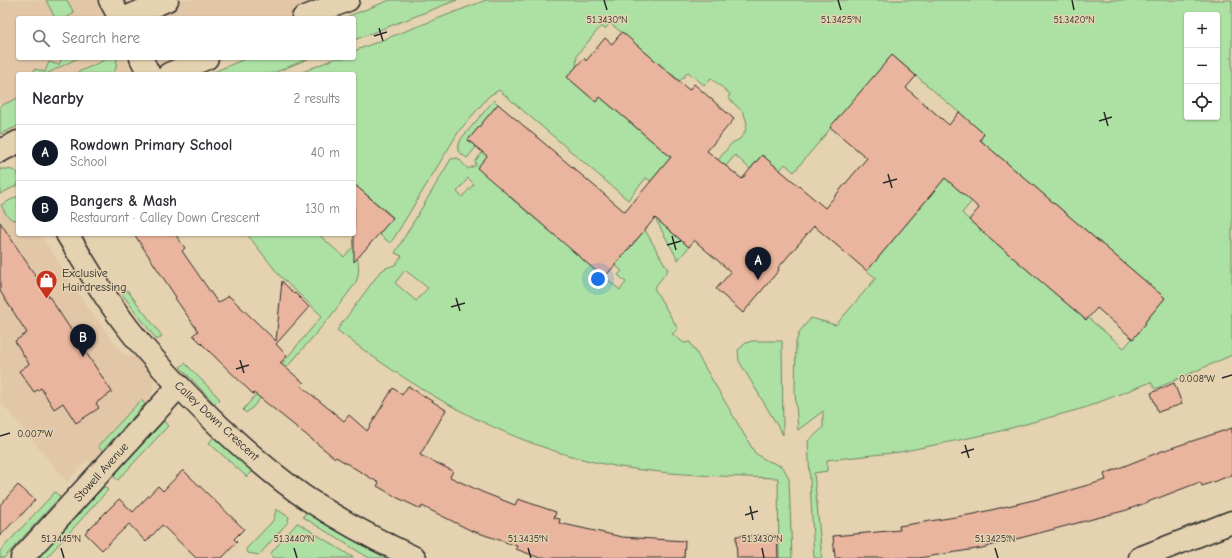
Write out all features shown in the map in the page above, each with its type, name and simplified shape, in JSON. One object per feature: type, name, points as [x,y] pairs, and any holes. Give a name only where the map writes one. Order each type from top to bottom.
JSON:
[{"type":"street","points":[[110,0],[119,16]]},
{"type":"street","points":[[130,16],[167,0]]},
{"type":"street","points":[[308,16],[348,0]]},
{"type":"street","points":[[142,60],[148,72]]},
{"type":"street","points":[[174,72],[202,60]]},
{"type":"street","points":[[0,151],[16,143]]},
{"type":"street","name":"Calley Down Crescent","points":[[68,236],[89,271],[127,326],[145,349],[179,386],[236,441],[290,486],[310,500],[355,527],[415,558]]},
{"type":"street","name":"Stowell Avenue","points":[[22,558],[179,386]]},
{"type":"street","points":[[1140,558],[1184,550],[1232,522]]},
{"type":"shaded area","points":[[0,0],[348,0],[308,16],[16,16],[16,60],[202,60],[174,72],[16,72],[16,143],[0,151]]},
{"type":"shaded area","points":[[0,205],[8,216],[16,221],[16,236],[41,236],[87,306],[122,353],[127,356],[138,357],[150,372],[154,380],[151,397],[145,404],[141,400],[98,446],[102,451],[91,463],[87,459],[67,482],[0,401]]},
{"type":"green space","points":[[46,0],[67,0],[74,13],[69,16],[54,16]]},
{"type":"green space","points":[[390,0],[457,0],[356,39],[356,16],[349,16]]},
{"type":"green space","points":[[486,0],[1232,0],[1232,355],[1155,389],[1151,382],[1084,408],[993,433],[900,452],[827,460],[827,471],[814,473],[822,558],[814,558],[808,441],[823,428],[823,411],[798,430],[795,392],[796,342],[800,331],[811,318],[836,325],[876,278],[867,271],[945,178],[972,201],[962,213],[969,220],[1086,320],[1088,318],[1124,348],[1165,298],[980,140],[984,134],[892,55],[794,172],[785,164],[780,170],[762,155],[750,169],[735,155],[726,166],[713,166],[732,143],[740,139],[745,132],[747,123],[743,112],[728,98],[730,94],[711,78],[704,85],[688,72],[680,81],[610,23],[605,29],[601,26],[577,55],[576,67],[567,77],[596,102],[600,97],[671,157],[651,181],[646,178],[628,200],[499,90],[489,96],[459,131],[390,243],[379,234],[393,217],[356,186],[356,72],[303,72],[331,60],[356,60],[356,50]]},
{"type":"green space","points":[[61,60],[74,60],[50,72],[45,72],[49,62],[59,65]]},
{"type":"green space","points":[[105,60],[117,60],[114,72],[78,72]]},
{"type":"green space","points":[[242,60],[305,60],[276,72],[214,72]]},
{"type":"green space","points":[[35,69],[45,72],[33,72]]},
{"type":"green space","points":[[16,99],[16,127],[0,134],[0,106]]},
{"type":"green space","points":[[494,100],[498,104],[468,140],[476,147],[467,158],[458,151],[461,139]]},
{"type":"green space","points":[[483,152],[517,182],[508,193],[512,199],[620,290],[626,282],[618,275],[622,271],[615,265],[645,230],[668,270],[654,288],[678,329],[672,334],[684,343],[690,342],[755,453],[764,459],[783,467],[789,479],[792,558],[779,558],[778,478],[685,474],[639,470],[594,462],[559,452],[491,426],[459,410],[396,372],[337,330],[380,272],[395,265],[402,256],[395,253],[451,159],[458,158],[468,169],[476,165],[475,161]],"holes":[[[468,178],[474,184],[462,197],[457,192]],[[405,270],[428,288],[416,301],[395,283]]]},
{"type":"green space","points":[[0,169],[7,169],[16,172],[16,186],[0,194]]},
{"type":"green space","points":[[16,197],[16,220],[7,216],[1,205]]},
{"type":"green space","points":[[655,218],[689,247],[678,260]]},
{"type":"green space","points":[[249,236],[320,236],[344,257],[353,247],[356,250],[358,276],[355,284],[330,317],[252,408],[246,413],[243,410],[322,316],[279,275]]},
{"type":"green space","points":[[127,290],[162,336],[157,340],[122,294]]},
{"type":"green space","points":[[752,341],[782,341],[783,435],[739,361],[738,350],[746,343]]},
{"type":"green space","points":[[185,363],[220,399],[215,404],[180,367]]},
{"type":"green space","points":[[141,400],[145,404],[102,451],[98,446]]},
{"type":"green space","points":[[164,421],[168,426],[118,480],[113,476]]},
{"type":"green space","points":[[214,437],[253,471],[247,477],[209,443]]},
{"type":"green space","points":[[104,486],[108,490],[46,558],[38,558]]},
{"type":"green space","points":[[55,492],[60,497],[4,558],[0,558],[0,551]]},
{"type":"green space","points":[[276,509],[289,517],[288,522],[259,555],[248,553],[246,549],[274,519]]},
{"type":"green space","points":[[307,511],[338,531],[386,558],[370,558],[364,555],[303,517]]},
{"type":"green space","points":[[297,523],[354,558],[273,558],[271,553]]},
{"type":"building","points":[[622,32],[689,90],[694,84],[734,119],[707,151],[742,179],[762,155],[825,208],[867,158],[830,127],[892,55],[916,76],[906,88],[949,125],[959,112],[984,134],[980,140],[1165,298],[1133,339],[1097,308],[1086,320],[969,220],[979,208],[945,178],[867,271],[814,226],[778,268],[779,270],[743,313],[716,289],[731,272],[694,240],[689,247],[655,218],[604,278],[477,168],[487,156],[468,140],[498,104],[625,212],[671,157],[600,97],[596,102],[567,77],[584,58],[586,61],[605,38],[612,44]]},
{"type":"building","points":[[356,186],[393,218],[354,262],[354,236],[356,236]]},
{"type":"building","points":[[0,222],[112,392],[96,403],[99,408],[76,423],[63,403],[54,409],[41,388],[34,392],[19,371],[29,364],[15,341],[27,333],[0,291]]},
{"type":"building","points":[[135,236],[176,236],[185,248],[182,251],[218,303],[229,296],[276,341],[282,281],[309,307],[276,344],[287,356],[280,363],[304,383],[301,386],[344,421],[349,415],[367,431],[393,388],[402,395],[408,386],[446,410],[420,455],[453,471],[450,477],[515,505],[518,499],[556,512],[554,518],[560,519],[559,523],[622,537],[685,541],[684,558],[540,558],[516,549],[517,546],[470,530],[422,506],[421,509],[398,498],[377,486],[379,483],[336,457],[335,458],[254,393],[253,394],[193,335],[198,331],[175,298],[176,297]]},
{"type":"building","points":[[1174,383],[1182,404],[1158,412],[1151,393]]},
{"type":"building","points":[[1232,428],[1232,475],[1202,486],[1200,482],[1127,510],[982,548],[919,558],[835,558],[833,536],[900,530],[899,526],[974,514],[1042,498],[1106,480],[1104,474],[1162,451]]},
{"type":"building","points":[[183,470],[244,529],[234,539],[237,542],[222,558],[196,558],[162,525],[146,542],[129,524],[102,550],[85,533],[119,499],[133,512],[158,486],[163,491]]},
{"type":"building","points":[[18,485],[35,500],[0,536],[0,505]]},
{"type":"building","points":[[777,535],[778,558],[737,558],[736,536]]},
{"type":"place","name":"Rowdown Primary School","points":[[758,280]]},
{"type":"place","name":"Exclusive Hairdressing","points":[[46,300]]},
{"type":"place","name":"Bangers & Mash","points":[[83,357]]}]
